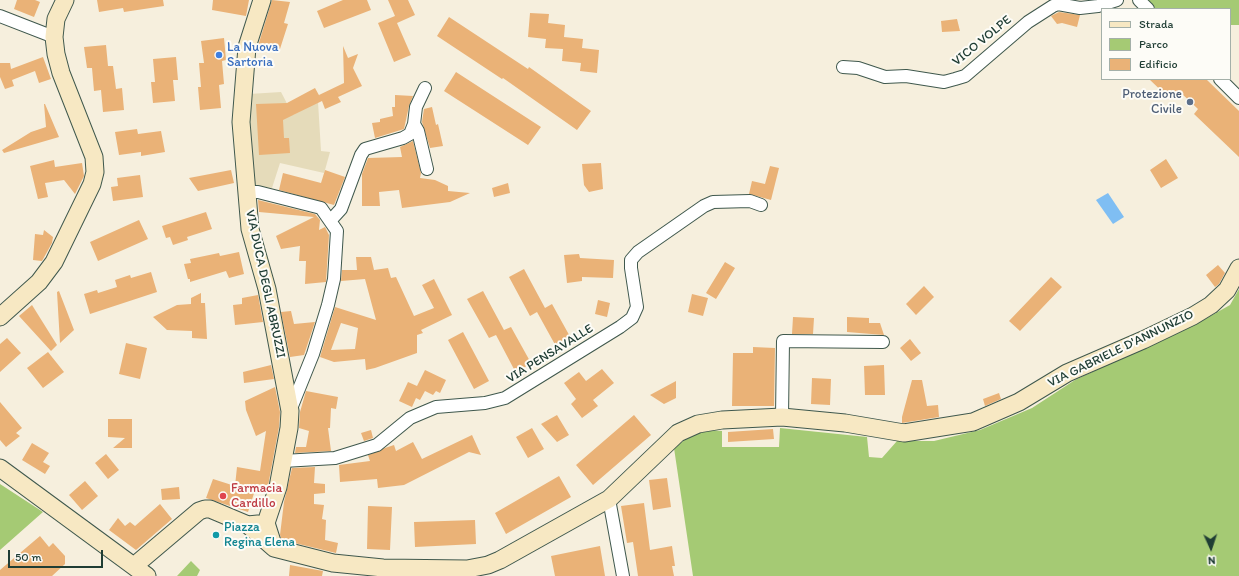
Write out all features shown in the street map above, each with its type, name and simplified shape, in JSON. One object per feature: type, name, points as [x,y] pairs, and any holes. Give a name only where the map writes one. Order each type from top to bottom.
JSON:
[{"type":"main road","points":[[0,317],[39,282],[54,262],[92,184],[95,172],[94,157],[60,73],[54,38],[56,19],[65,0]]},
{"type":"main road","name":"VIA DUCA DEGLI ABRUZZI","points":[[262,0],[248,47],[241,122],[250,229],[267,289],[290,411],[283,461],[275,497],[266,523]]},
{"type":"main road","name":"VIA GABRIELE D'ANNUNZIO","points":[[274,548],[333,563],[360,567],[467,569],[488,565],[500,560],[609,499],[678,433],[698,424],[722,420],[782,417],[845,424],[904,433],[973,422],[1019,402],[1067,373],[1143,340],[1193,316],[1211,305],[1226,290],[1239,268]]},
{"type":"main road","points":[[4,472],[135,567],[199,511],[205,509],[210,509],[248,525],[274,548]]},
{"type":"main road","points":[[248,525],[266,523],[274,548]]},
{"type":"street","name":"VICO VOLPE","points":[[843,67],[858,68],[885,76],[906,76],[944,82],[965,76],[1028,22],[1053,6],[1058,4],[1080,8],[1098,6],[1117,0]]},
{"type":"street","points":[[1139,0],[1147,8]]},
{"type":"street","points":[[0,16],[54,38]]},
{"type":"street","points":[[1221,80],[1239,98]]},
{"type":"street","points":[[330,221],[341,209],[361,155],[365,150],[403,138],[410,134],[414,124],[416,107],[425,88]]},
{"type":"street","points":[[414,124],[418,131],[427,169]]},
{"type":"street","points":[[246,192],[258,192],[321,208],[337,231],[334,279],[313,354],[290,411]]},
{"type":"street","name":"VIA PENSAVALLE","points":[[283,461],[335,458],[377,446],[410,418],[436,407],[485,403],[505,398],[620,327],[632,318],[637,307],[631,260],[638,252],[704,206],[713,202],[750,201],[761,205]]},
{"type":"street","points":[[782,417],[783,341],[883,342]]},
{"type":"street","points":[[609,499],[623,576]]},
{"type":"shaded area","points":[[281,92],[293,115],[318,102],[321,151],[330,152],[325,170],[324,173],[280,163],[272,188],[252,186],[247,117],[249,94]]},
{"type":"green space","points":[[1147,0],[1239,0],[1239,25],[1231,25],[1231,8],[1155,8]]},
{"type":"green space","points":[[1239,289],[1239,576],[693,576],[674,448],[691,435],[708,430],[722,431],[722,447],[779,447],[780,428],[867,437],[869,457],[882,458],[897,441],[934,441],[980,430],[1032,408],[1075,380],[1198,323],[1230,305]]},
{"type":"green space","points":[[0,484],[43,512],[0,550]]},
{"type":"green space","points":[[191,561],[200,570],[197,576],[177,576]]},
{"type":"water","points":[[1108,193],[1124,217],[1113,224],[1096,200]]},
{"type":"building","points":[[17,0],[35,0],[40,2],[34,17],[14,9]]},
{"type":"building","points":[[97,0],[163,0],[164,6],[124,12],[123,8],[99,12]]},
{"type":"building","points":[[213,0],[249,0],[246,16],[212,10]]},
{"type":"building","points":[[272,0],[290,2],[284,23],[288,24],[279,52],[258,46]]},
{"type":"building","points":[[343,0],[367,0],[371,10],[324,28],[317,11]]},
{"type":"building","points":[[388,0],[408,0],[415,15],[397,23],[411,55],[394,62],[378,23],[395,16]]},
{"type":"building","points":[[1059,12],[1080,15],[1077,27],[1062,23],[1057,24],[1051,16]]},
{"type":"building","points":[[530,13],[549,14],[548,23],[565,25],[564,37],[583,39],[582,48],[599,50],[597,73],[580,71],[581,63],[562,61],[563,49],[545,48],[546,39],[528,37]]},
{"type":"building","points":[[449,17],[528,69],[529,67],[591,111],[577,130],[503,78],[502,79],[437,36]]},
{"type":"building","points":[[957,19],[960,31],[942,32],[941,21]]},
{"type":"building","points":[[224,38],[226,60],[222,61],[224,84],[219,85],[221,108],[200,110],[198,87],[201,87],[199,63],[204,63],[201,41]]},
{"type":"building","points":[[106,45],[108,66],[113,66],[116,89],[122,88],[124,110],[103,112],[101,90],[94,91],[92,68],[87,68],[84,47]]},
{"type":"building","points":[[343,46],[348,58],[358,54],[353,68],[362,86],[338,97],[341,102],[325,109],[322,101],[283,120],[284,138],[289,138],[290,153],[259,155],[256,104],[287,103],[315,88],[320,97],[319,95],[344,83]]},
{"type":"building","points":[[43,57],[51,79],[39,83],[35,71],[12,80],[14,86],[5,89],[0,77],[0,63],[10,63],[11,69]]},
{"type":"building","points":[[176,57],[178,80],[173,80],[175,101],[153,103],[151,82],[155,82],[153,59]]},
{"type":"building","points":[[456,72],[541,127],[528,145],[444,91]]},
{"type":"building","points":[[1150,80],[1207,80],[1239,111],[1239,157],[1194,114],[1198,109],[1180,92],[1171,100]]},
{"type":"building","points":[[395,95],[413,96],[409,106],[404,129],[375,138],[372,123],[380,122],[380,119],[393,116],[392,107],[395,107]]},
{"type":"building","points":[[44,104],[59,137],[4,153],[2,150],[31,132],[46,127]]},
{"type":"building","points":[[432,107],[443,146],[430,148],[422,122],[424,109]]},
{"type":"building","points":[[137,129],[138,134],[161,131],[165,152],[141,156],[141,152],[119,155],[115,132]]},
{"type":"building","points":[[413,141],[421,173],[420,178],[435,180],[448,186],[448,191],[470,193],[450,202],[402,208],[399,190],[379,192],[380,206],[362,206],[362,174],[368,158],[402,157],[400,147]]},
{"type":"building","points":[[1166,159],[1178,178],[1161,188],[1150,170]]},
{"type":"building","points":[[54,160],[55,167],[82,163],[84,176],[75,194],[64,180],[45,183],[48,197],[38,199],[30,166]]},
{"type":"building","points":[[601,163],[603,189],[589,192],[584,185],[582,164]]},
{"type":"building","points":[[770,166],[779,168],[771,200],[749,194],[752,181],[765,184]]},
{"type":"building","points":[[231,170],[234,183],[198,191],[189,178]]},
{"type":"building","points":[[325,170],[345,177],[334,205],[279,190],[283,173],[321,183]]},
{"type":"building","points":[[140,175],[143,197],[113,201],[111,187],[118,186],[117,178]]},
{"type":"building","points":[[508,183],[510,193],[494,197],[492,188]]},
{"type":"building","points":[[258,200],[315,214],[320,220],[319,230],[325,227],[329,235],[326,282],[305,284],[306,261],[299,261],[300,246],[281,249],[276,236],[314,217],[259,212]]},
{"type":"building","points":[[206,212],[212,229],[187,237],[188,240],[173,245],[170,237],[166,238],[162,226]]},
{"type":"building","points":[[139,220],[148,239],[98,261],[90,242]]},
{"type":"building","points":[[44,230],[53,237],[52,243],[42,261],[33,260],[35,234],[43,235]]},
{"type":"building","points":[[239,252],[244,274],[229,278],[226,271],[190,282],[190,279],[188,279],[184,264],[191,263],[190,259],[219,253],[220,256]]},
{"type":"building","points":[[579,254],[580,258],[614,260],[613,278],[582,277],[582,281],[567,283],[564,255]]},
{"type":"building","points":[[356,257],[371,257],[374,270],[388,268],[391,278],[396,277],[414,316],[434,308],[422,285],[434,279],[452,315],[421,330],[423,333],[417,335],[417,353],[375,368],[366,370],[365,359],[334,362],[320,357],[335,307],[376,320],[365,279],[341,281],[342,270],[357,270]],"holes":[[[341,323],[358,328],[355,349],[331,350]]]},
{"type":"building","points":[[725,262],[735,268],[716,299],[706,293]]},
{"type":"building","points":[[1218,265],[1225,273],[1219,284],[1215,287],[1206,275]]},
{"type":"building","points":[[524,269],[545,308],[552,304],[573,342],[558,350],[537,312],[530,316],[509,277]]},
{"type":"building","points":[[151,272],[157,292],[90,314],[84,294],[97,290],[98,293],[117,287],[115,280],[130,275],[131,278]]},
{"type":"building","points":[[1051,277],[1062,287],[1020,331],[1009,321]]},
{"type":"building","points":[[924,286],[934,297],[916,315],[906,304]]},
{"type":"building","points":[[59,291],[74,330],[60,343],[57,292]]},
{"type":"building","points":[[483,291],[504,330],[511,327],[531,363],[516,373],[496,335],[489,338],[467,299]]},
{"type":"building","points":[[201,293],[201,303],[205,303],[207,339],[192,338],[192,331],[167,330],[153,317],[177,305],[191,304],[191,298]]},
{"type":"building","points":[[692,294],[708,298],[703,316],[688,312]]},
{"type":"building","points":[[258,295],[263,322],[235,325],[233,305],[242,304],[242,298]]},
{"type":"building","points":[[598,300],[610,303],[607,317],[595,314]]},
{"type":"building","points":[[32,305],[57,345],[51,351],[19,316]]},
{"type":"building","points":[[291,311],[294,324],[315,322],[304,355],[290,357],[281,312]]},
{"type":"building","points":[[793,317],[814,318],[813,334],[792,334]]},
{"type":"building","points":[[847,317],[869,318],[869,323],[880,323],[884,335],[847,332]]},
{"type":"building","points":[[463,332],[489,381],[474,389],[448,340]]},
{"type":"building","points":[[7,338],[21,353],[0,372],[0,344]]},
{"type":"building","points":[[910,339],[921,353],[911,361],[900,348]]},
{"type":"building","points":[[126,343],[147,348],[140,379],[119,374]]},
{"type":"building","points":[[753,347],[775,348],[774,406],[732,406],[733,353],[753,353]]},
{"type":"building","points":[[48,352],[64,372],[43,388],[27,368]]},
{"type":"building","points":[[271,365],[274,379],[244,383],[243,372]]},
{"type":"building","points":[[884,365],[885,395],[865,395],[864,366]]},
{"type":"building","points":[[602,369],[614,383],[593,400],[598,406],[582,418],[571,404],[576,399],[564,383],[579,372],[586,381]]},
{"type":"building","points":[[425,370],[446,380],[440,393],[436,391],[433,395],[425,391],[420,400],[416,398],[412,407],[399,401],[408,382],[417,386]]},
{"type":"building","points":[[812,378],[831,379],[830,405],[811,404]]},
{"type":"building","points":[[912,380],[922,380],[927,406],[938,405],[939,417],[902,423],[902,417]]},
{"type":"building","points":[[676,381],[676,398],[664,404],[650,395]]},
{"type":"building","points":[[275,387],[280,412],[279,427],[268,486],[257,484],[248,512],[206,498],[213,479],[235,486],[237,467],[260,471],[266,431],[256,436],[246,410],[245,401]]},
{"type":"building","points":[[306,391],[338,397],[336,409],[331,408],[330,428],[328,428],[331,451],[295,453],[296,447],[306,447],[309,431],[299,428],[300,412]]},
{"type":"building","points":[[999,393],[1001,399],[985,406],[983,399]]},
{"type":"building","points":[[0,402],[22,428],[16,433],[20,436],[6,447],[0,440]]},
{"type":"building","points":[[557,415],[569,435],[557,442],[541,424]]},
{"type":"building","points":[[634,415],[651,435],[593,485],[576,465]]},
{"type":"building","points":[[108,419],[132,419],[132,448],[113,448],[125,438],[108,437]]},
{"type":"building","points":[[532,428],[544,449],[528,458],[516,437]]},
{"type":"building","points":[[773,429],[774,439],[728,442],[728,432]]},
{"type":"building","points":[[371,430],[373,438],[364,441],[361,433]]},
{"type":"building","points":[[472,435],[481,455],[469,452],[404,485],[378,488],[377,479],[340,482],[339,465],[370,461],[368,455],[385,448],[394,445],[396,451],[413,442],[422,459]]},
{"type":"building","points":[[32,443],[49,453],[43,462],[50,466],[45,474],[22,460]]},
{"type":"building","points":[[106,454],[119,470],[108,479],[95,463]]},
{"type":"building","points":[[315,467],[314,483],[325,484],[325,493],[314,494],[314,504],[324,505],[322,519],[326,520],[325,540],[338,543],[336,553],[282,540],[280,535],[284,502],[292,468]]},
{"type":"building","points":[[559,476],[571,497],[506,534],[495,513]]},
{"type":"building","points":[[667,478],[671,507],[653,510],[649,480]]},
{"type":"building","points":[[85,481],[98,496],[82,510],[69,495]]},
{"type":"building","points":[[179,487],[180,499],[162,500],[161,489]]},
{"type":"building","points":[[644,503],[650,550],[672,546],[675,566],[672,566],[674,576],[638,576],[633,542],[627,543],[621,506]]},
{"type":"building","points":[[160,504],[172,519],[136,550],[109,530],[118,518],[125,526],[130,522],[135,526]]},
{"type":"building","points":[[368,506],[392,507],[390,550],[367,549]]},
{"type":"building","points":[[475,520],[476,544],[415,547],[414,522]]},
{"type":"building","points":[[40,536],[49,547],[53,543],[65,556],[65,564],[52,576],[0,576],[0,570]]},
{"type":"building","points":[[600,546],[605,576],[555,576],[551,556]]},
{"type":"building","points":[[290,565],[323,571],[322,576],[289,576]]},
{"type":"place","name":"La Nuova Sartoria","points":[[219,55]]},
{"type":"place","name":"Protezione Civile","points":[[1190,102]]},
{"type":"place","name":"Farmacia Cardillo","points":[[223,496]]},
{"type":"place","name":"Piazza Regina Elena","points":[[216,535]]}]
